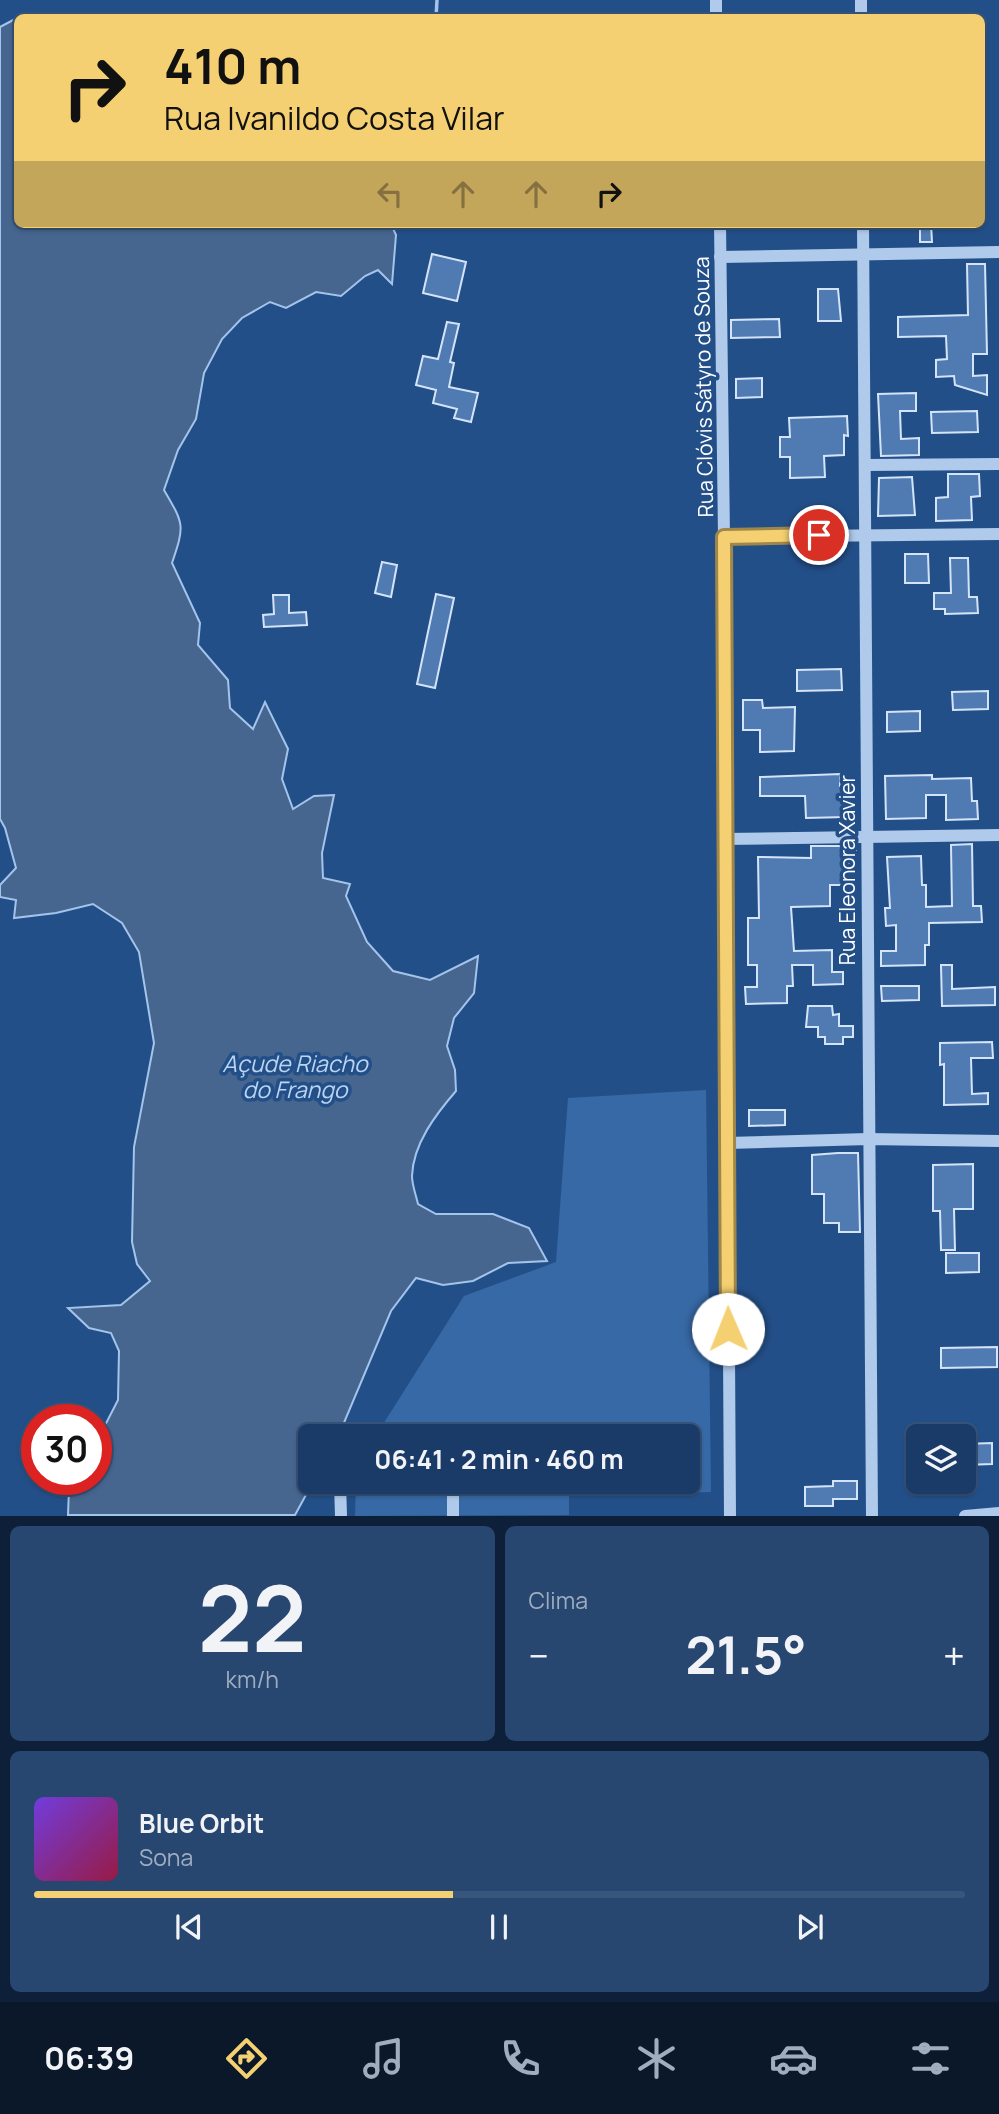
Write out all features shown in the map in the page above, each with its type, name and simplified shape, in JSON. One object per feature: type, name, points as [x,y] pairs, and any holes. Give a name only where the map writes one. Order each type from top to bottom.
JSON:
[{"type":"street","name":"Rua Clóvis Sátyro de Souza","points":[[720,228],[730,1516]]},
{"type":"street","name":"Rua Eleonora Xavier","points":[[863,228],[872,1516]]},
{"type":"street","points":[[720,257],[999,252]]},
{"type":"street","points":[[866,465],[999,464]]},
{"type":"street","points":[[724,537],[999,534]]},
{"type":"street","points":[[724,839],[999,835]]},
{"type":"street","points":[[727,1143],[868,1139],[999,1141]]},
{"type":"street","points":[[340,1494],[341,1516]]},
{"type":"street","points":[[453,1494],[453,1516]]},
{"type":"street","points":[[965,1516],[999,1513]]},
{"type":"shaded area","points":[[706,1090],[711,1492],[700,1492],[700,1424],[383,1424],[464,1296],[556,1262],[568,1098]]},
{"type":"shaded area","points":[[356,1494],[640,1494],[569,1496],[569,1515],[355,1516]]},
{"type":"water","name":"Açude Riacho do Frango","points":[[14,20],[14,228],[393,228],[396,235],[392,284],[378,270],[365,276],[341,296],[316,292],[286,308],[270,302],[242,318],[222,339],[204,373],[196,419],[178,450],[164,490],[176,510],[180,525],[179,540],[172,563],[200,623],[198,645],[228,680],[230,708],[253,729],[265,702],[288,749],[282,779],[293,809],[314,796],[334,795],[322,853],[323,878],[350,884],[346,896],[367,942],[393,971],[430,980],[478,956],[474,993],[454,1018],[447,1046],[455,1070],[456,1091],[427,1130],[413,1164],[412,1179],[418,1204],[436,1214],[493,1214],[529,1228],[547,1261],[508,1263],[473,1281],[443,1285],[416,1278],[391,1311],[343,1424],[298,1424],[298,1494],[306,1494],[295,1515],[68,1515],[69,1495],[112,1495],[112,1412],[118,1400],[119,1351],[111,1333],[89,1328],[68,1308],[121,1305],[150,1281],[137,1264],[132,1242],[134,1147],[154,1043],[139,952],[122,923],[93,904],[56,913],[14,918],[16,900],[0,897],[0,885],[16,868],[0,819],[0,27]]},
{"type":"building","points":[[920,228],[931,228],[932,242],[920,242]]},
{"type":"building","points":[[432,254],[466,262],[457,301],[423,293]]},
{"type":"building","points":[[967,264],[985,264],[987,354],[973,354],[973,376],[987,375],[987,395],[955,385],[954,376],[936,377],[936,360],[947,359],[946,336],[898,337],[898,317],[968,315]]},
{"type":"building","points":[[818,289],[838,289],[841,321],[818,321]]},
{"type":"building","points":[[779,319],[780,337],[731,338],[731,320]]},
{"type":"building","points":[[447,322],[459,324],[450,362],[454,363],[449,387],[478,393],[471,422],[454,418],[457,409],[433,403],[436,390],[416,385],[423,356],[438,359]]},
{"type":"building","points":[[762,378],[762,397],[736,398],[736,379]]},
{"type":"building","points":[[916,393],[916,411],[900,411],[901,439],[919,438],[919,455],[881,456],[878,394]]},
{"type":"building","points":[[977,411],[978,432],[932,433],[931,412]]},
{"type":"building","points":[[847,416],[848,436],[844,435],[844,455],[824,456],[825,477],[790,478],[790,457],[780,457],[780,437],[790,437],[789,418]]},
{"type":"building","points":[[948,474],[979,474],[980,496],[971,497],[972,520],[936,521],[936,498],[948,497]]},
{"type":"building","points":[[912,477],[915,515],[878,516],[879,478]]},
{"type":"building","points":[[905,554],[928,554],[929,583],[905,583]]},
{"type":"building","points":[[950,558],[968,558],[969,597],[977,597],[978,613],[945,614],[945,609],[934,609],[934,593],[951,593]]},
{"type":"building","points":[[382,562],[397,565],[391,597],[375,593]]},
{"type":"building","points":[[436,594],[454,598],[435,688],[417,684]]},
{"type":"building","points":[[273,595],[289,595],[289,613],[306,612],[307,625],[264,627],[263,615],[274,614]]},
{"type":"building","points":[[841,669],[842,690],[797,691],[797,670]]},
{"type":"building","points":[[988,691],[988,709],[953,710],[952,692]]},
{"type":"building","points":[[743,700],[762,700],[763,708],[795,707],[794,751],[760,752],[760,730],[743,730]]},
{"type":"building","points":[[920,711],[920,731],[887,732],[887,712]]},
{"type":"building","points":[[840,774],[840,786],[845,786],[846,817],[806,818],[805,796],[760,796],[760,777]]},
{"type":"building","points":[[932,775],[932,779],[971,778],[972,801],[977,801],[978,819],[946,820],[946,795],[926,795],[926,818],[886,819],[885,776]]},
{"type":"building","points":[[972,844],[973,906],[981,906],[982,922],[929,923],[925,965],[881,966],[881,951],[896,951],[896,925],[886,926],[885,908],[890,908],[887,857],[921,856],[922,885],[926,885],[926,907],[952,906],[951,845]]},
{"type":"building","points":[[811,846],[856,846],[856,863],[848,863],[848,885],[830,885],[830,906],[791,907],[794,951],[832,950],[832,972],[843,972],[843,984],[813,985],[813,965],[792,965],[793,986],[787,986],[787,1003],[746,1004],[745,987],[757,987],[757,965],[748,965],[748,918],[759,918],[758,857],[811,858]]},
{"type":"building","points":[[941,965],[952,965],[952,989],[995,987],[995,1005],[942,1006]]},
{"type":"building","points":[[881,986],[919,986],[919,1000],[882,1001]]},
{"type":"building","points":[[808,1006],[832,1006],[833,1015],[839,1014],[839,1026],[853,1026],[853,1037],[843,1037],[843,1044],[825,1044],[825,1037],[818,1037],[818,1027],[806,1027]]},
{"type":"building","points":[[992,1042],[993,1058],[971,1058],[972,1094],[988,1093],[988,1104],[944,1105],[944,1064],[940,1065],[940,1043]]},
{"type":"building","points":[[749,1110],[785,1110],[785,1125],[749,1126]]},
{"type":"building","points":[[858,1153],[860,1232],[839,1232],[839,1223],[824,1223],[824,1194],[812,1194],[812,1155]]},
{"type":"building","points":[[973,1164],[973,1209],[954,1209],[955,1250],[941,1250],[940,1211],[933,1211],[933,1165]]},
{"type":"building","points":[[946,1253],[979,1253],[979,1272],[946,1273]]},
{"type":"building","points":[[997,1347],[997,1367],[941,1368],[941,1348]]},
{"type":"building","points":[[992,1443],[992,1464],[976,1465],[976,1444]]},
{"type":"building","points":[[833,1481],[857,1481],[857,1499],[833,1499],[833,1506],[805,1506],[805,1487],[833,1486]]},
{"type":"waterway","points":[[436,14],[437,0]]},
{"type":"route","points":[[728,1329],[724,537],[819,535]]}]
